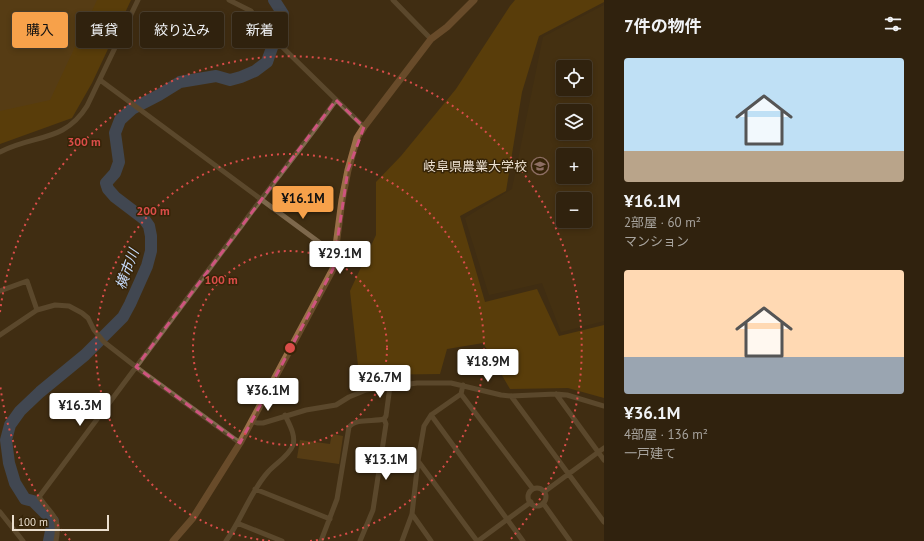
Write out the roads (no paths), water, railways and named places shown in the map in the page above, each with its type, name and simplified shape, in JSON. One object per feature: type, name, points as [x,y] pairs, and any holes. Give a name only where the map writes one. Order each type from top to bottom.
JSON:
[{"type":"street","points":[[0,152],[18,144],[56,134],[68,128],[82,115],[138,0]]},
{"type":"street","points":[[229,0],[250,11],[268,33],[364,127]]},
{"type":"street","points":[[393,0],[431,39]]},
{"type":"street","points":[[173,541],[193,518],[240,443],[333,269],[342,200],[348,170],[357,138],[431,39],[474,0]]},
{"type":"street","points":[[100,80],[335,254]]},
{"type":"street","points":[[56,541],[58,522],[55,516],[39,498],[261,199],[319,125],[336,100]]},
{"type":"street","points":[[0,291],[27,281],[37,310]]},
{"type":"street","points":[[0,335],[37,310],[55,305],[69,306],[88,318],[94,330],[104,342],[240,443]]},
{"type":"street","points":[[251,421],[263,423],[285,415],[330,406],[361,392],[390,386],[417,383],[451,383],[511,396],[556,394],[577,397],[604,406]]},
{"type":"street","points":[[402,541],[412,514],[418,461],[424,426],[431,415],[461,394],[463,385]]},
{"type":"street","points":[[360,541],[373,510],[386,424],[384,419],[386,416],[390,386]]},
{"type":"street","points":[[461,394],[533,490]]},
{"type":"street","points":[[556,394],[604,460]]},
{"type":"street","points":[[511,396],[604,522]]},
{"type":"street","points":[[226,541],[255,489],[268,472],[289,452],[293,445],[294,437],[285,415]]},
{"type":"street","points":[[431,415],[523,541]]},
{"type":"street","points":[[321,541],[340,488],[349,427],[351,424],[356,422],[384,419]]},
{"type":"street","points":[[544,492],[604,448]]},
{"type":"street","points":[[418,461],[478,541],[531,502]]},
{"type":"street","points":[[255,489],[330,519]]},
{"type":"street","points":[[540,489],[544,492],[546,496],[543,504],[536,505],[531,502],[529,494],[533,490],[540,489]]},
{"type":"street","points":[[543,504],[570,541]]},
{"type":"street","points":[[0,512],[23,541]]},
{"type":"street","points":[[412,514],[431,541]]},
{"type":"street","points":[[237,523],[282,541]]},
{"type":"waterway","name":"横市川","points":[[49,541],[53,521],[33,501],[25,499],[15,483],[9,463],[6,440],[10,425],[20,411],[40,392],[85,355],[123,317],[147,266],[151,251],[149,226],[144,219],[115,197],[108,189],[106,183],[115,173],[119,162],[115,133],[120,120],[132,109],[180,82],[216,76],[230,80],[255,71],[267,62],[277,36],[283,14],[274,0]]},
{"type":"place","name":"岐阜県農業大学校","points":[[540,166]]}]
